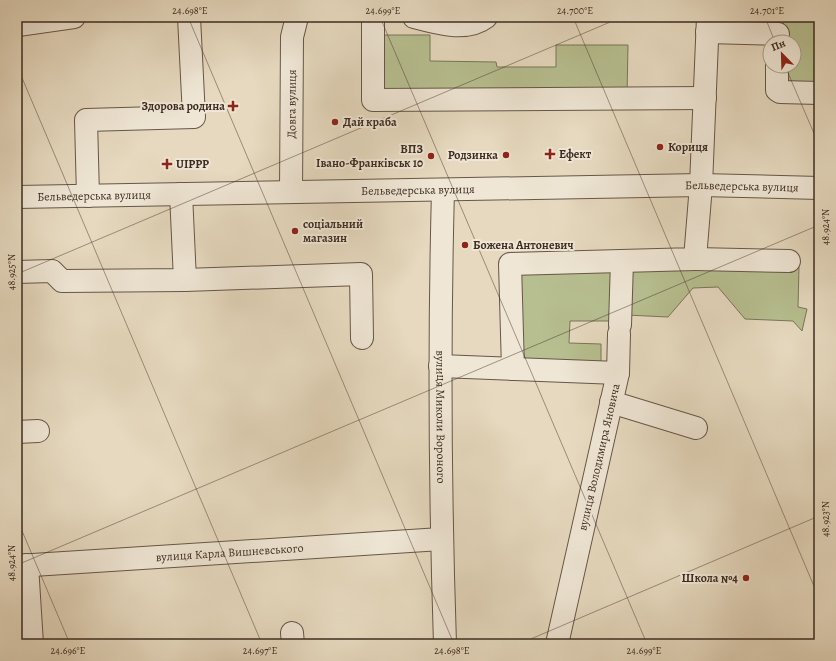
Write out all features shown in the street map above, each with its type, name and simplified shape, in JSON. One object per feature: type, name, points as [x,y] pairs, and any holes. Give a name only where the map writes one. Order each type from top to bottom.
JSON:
[{"type":"street","points":[[18,25],[74,17]]},
{"type":"street","points":[[88,196],[86,120],[194,116],[188,17]]},
{"type":"street","name":"Довга вулиця","points":[[291,192],[292,37],[297,17]]},
{"type":"street","points":[[373,17],[373,100],[705,98]]},
{"type":"street","points":[[414,17],[455,25],[474,23],[486,17]]},
{"type":"street","points":[[695,259],[701,185],[707,24],[778,31]]},
{"type":"street","points":[[777,74],[777,90],[780,92],[819,93]]},
{"type":"street","name":"Бельведерська вулиця","points":[[17,197],[701,185],[819,188]]},
{"type":"street","name":"вулиця Миколи Вороного","points":[[443,190],[440,366],[441,539],[445,644]]},
{"type":"street","points":[[181,194],[185,280]]},
{"type":"street","points":[[513,369],[510,264],[695,259],[788,261]]},
{"type":"street","points":[[618,373],[622,261]]},
{"type":"street","points":[[17,272],[52,271],[62,281],[185,280],[361,274],[362,338]]},
{"type":"street","name":"вулиця Володимира Яновича","points":[[440,366],[618,373],[557,644]]},
{"type":"street","points":[[611,402],[696,428]]},
{"type":"street","name":"вулиця Карла Вишневського","points":[[22,566],[441,539]]},
{"type":"street","points":[[22,566],[32,644]]},
{"type":"green space","points":[[784,17],[819,17],[819,89],[780,89],[781,74],[802,74],[802,34],[783,34]]},
{"type":"green space","points":[[368,35],[430,35],[430,61],[496,62],[497,67],[556,67],[556,45],[628,45],[627,96],[367,94]]},
{"type":"green space","points":[[799,267],[798,307],[807,309],[802,331],[793,321],[745,319],[718,287],[693,288],[668,317],[626,315],[627,270]]},
{"type":"green space","points":[[613,271],[613,321],[570,321],[569,343],[601,344],[601,363],[520,360],[517,273]]},
{"type":"place","name":"Здорова родина","points":[[233,106]]},
{"type":"place","name":"Дай краба","points":[[335,122]]},
{"type":"place","name":"Кориця","points":[[660,147]]},
{"type":"place","name":"Ефект","points":[[550,154]]},
{"type":"place","name":"Родзинка","points":[[506,155]]},
{"type":"place","name":"ВПЗ Івано-Франківськ 10","points":[[431,156]]},
{"type":"place","name":"UIPPP","points":[[167,164]]},
{"type":"place","name":"соціальний магазин","points":[[295,231]]},
{"type":"place","name":"Божена Антоневич","points":[[465,245]]},
{"type":"place","name":"Школа №4","points":[[746,578]]}]
